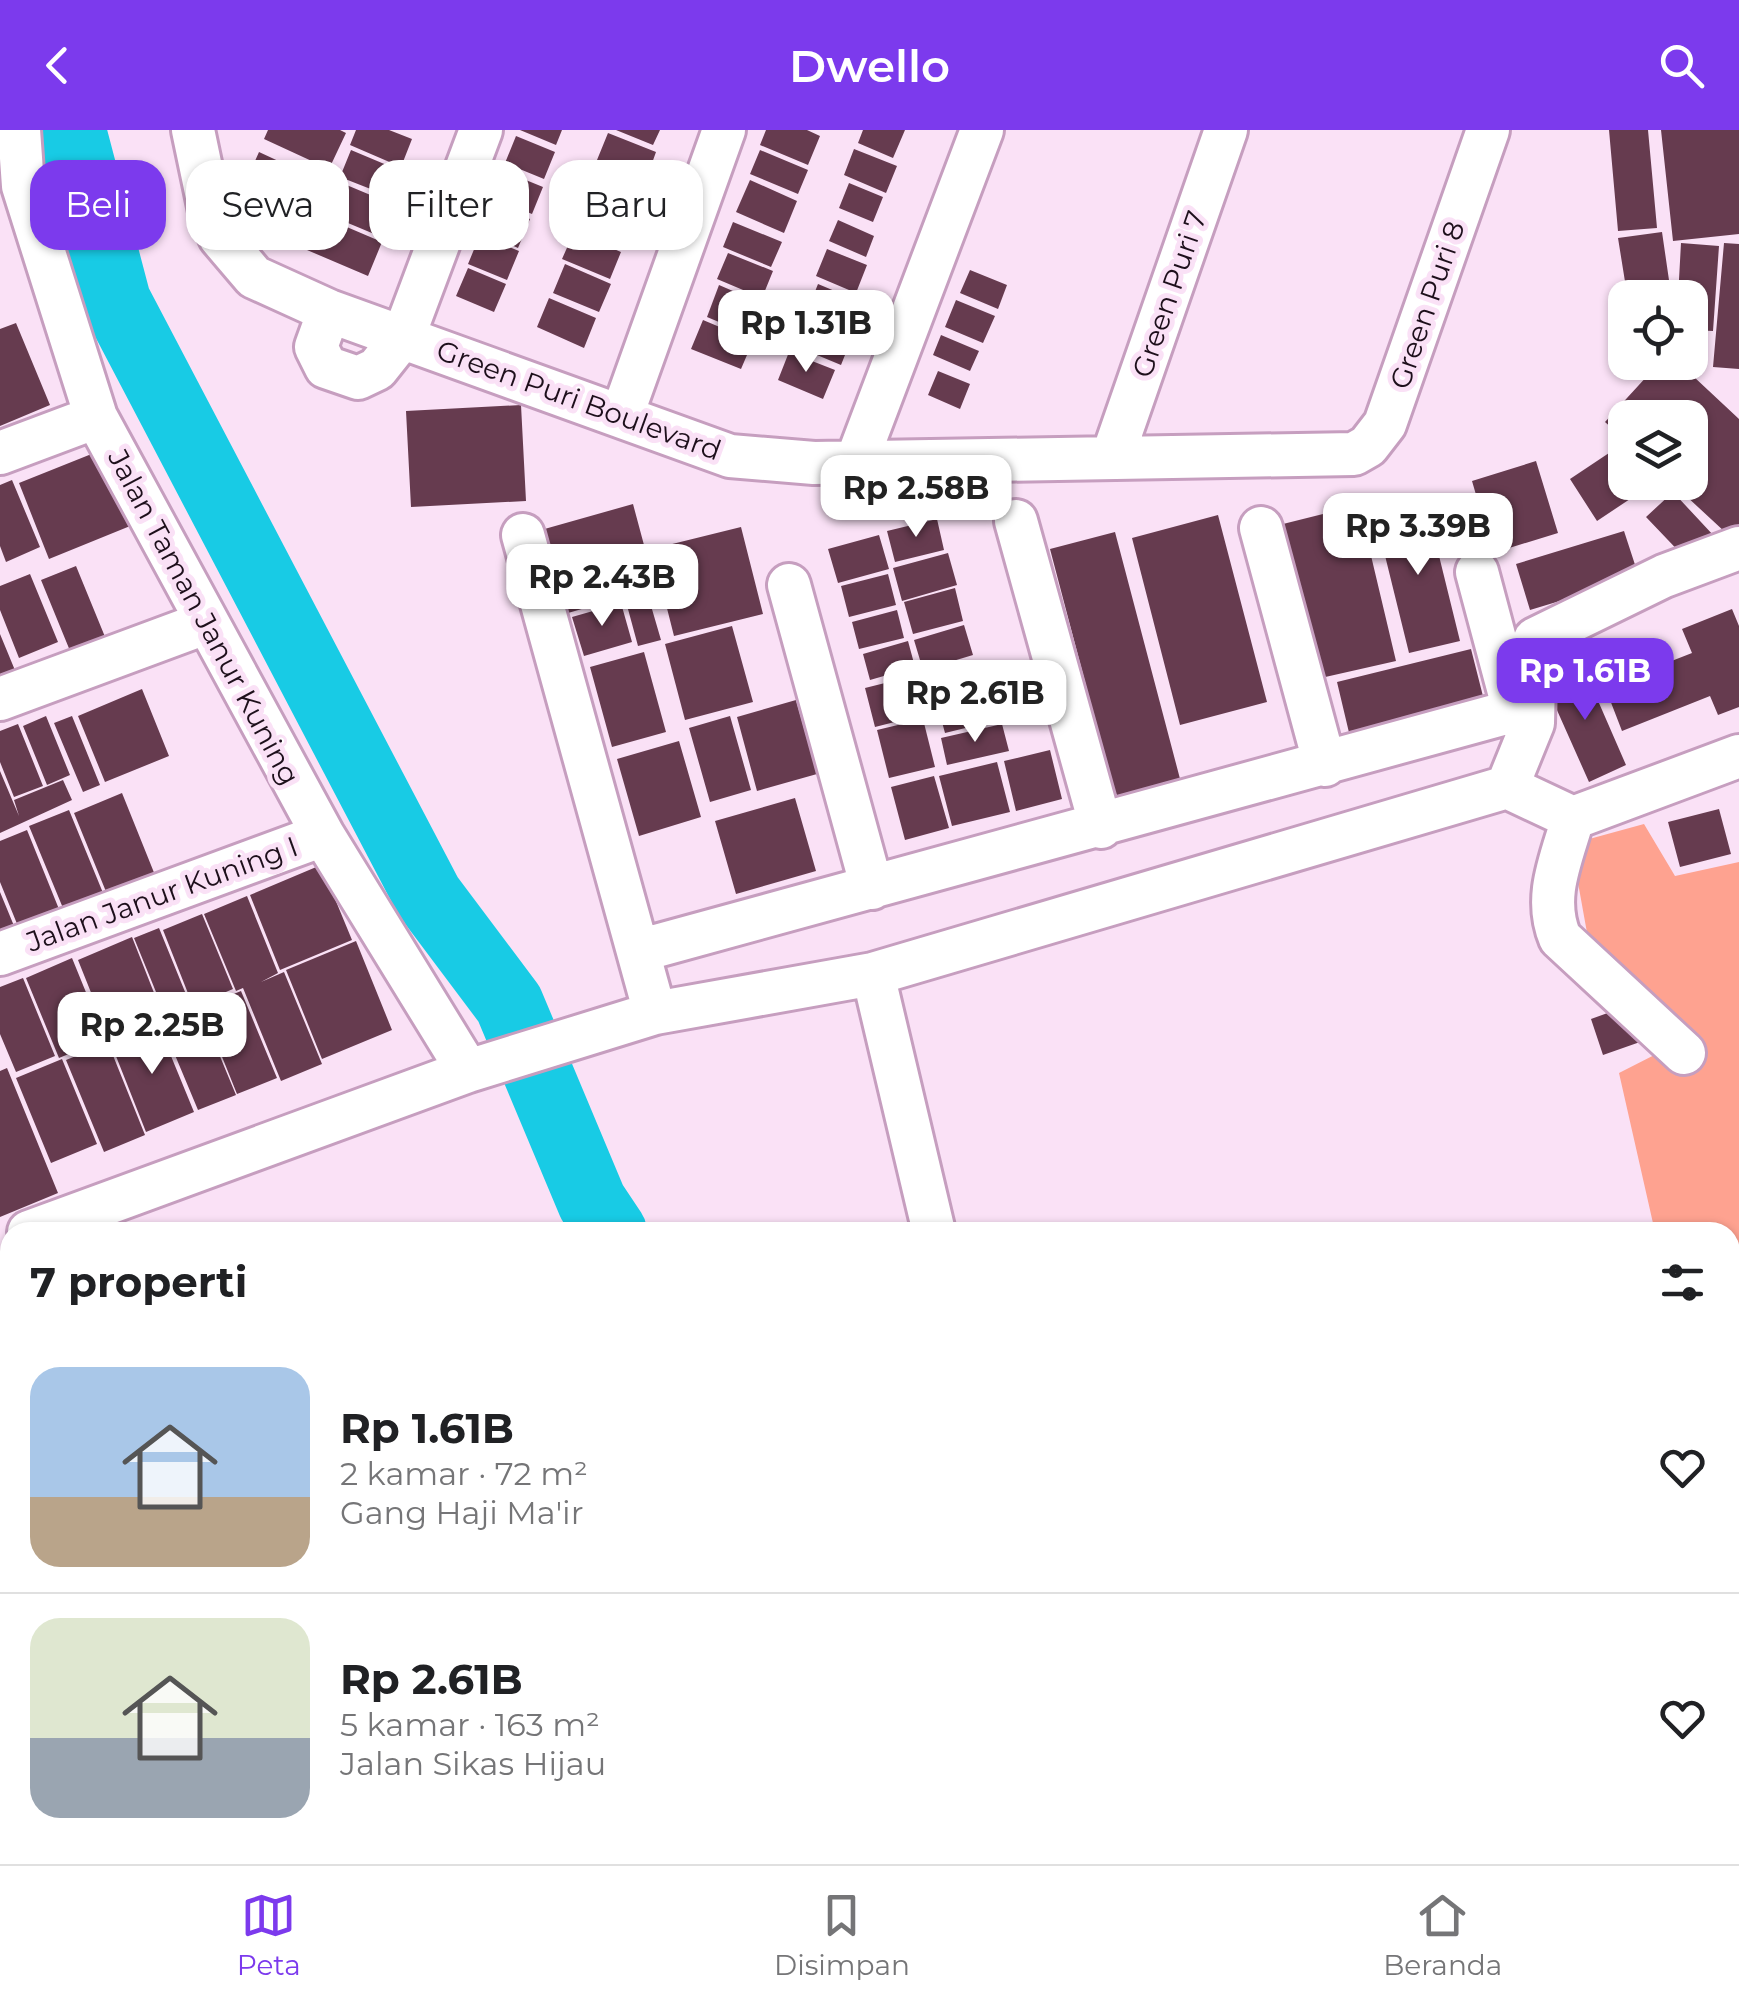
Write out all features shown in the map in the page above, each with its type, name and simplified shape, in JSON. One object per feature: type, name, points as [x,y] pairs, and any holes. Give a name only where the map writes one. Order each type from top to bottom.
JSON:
[{"type":"street","name":"Jalan Taman Janur Kuning","points":[[19,130],[12,191],[96,418],[323,835],[480,1068]]},
{"type":"street","points":[[197,150],[216,130]]},
{"type":"street","points":[[404,335],[481,130]]},
{"type":"street","points":[[622,415],[724,130]]},
{"type":"street","points":[[857,460],[982,130]]},
{"type":"street","name":"Green Puri 7","points":[[1112,458],[1226,130]]},
{"type":"street","name":"Green Puri 8","points":[[1339,456],[1368,446],[1385,424],[1488,130]]},
{"type":"street","name":"Green Puri Boulevard","points":[[197,150],[215,224],[236,260],[254,277],[329,311],[730,456],[771,462],[1339,456]]},
{"type":"street","points":[[0,453],[96,418]]},
{"type":"street","points":[[1016,521],[1101,827]]},
{"type":"street","points":[[1261,528],[1326,765]]},
{"type":"street","points":[[523,535],[655,1013]]},
{"type":"street","points":[[1507,787],[1533,723],[1535,640],[1664,576],[1739,548]]},
{"type":"street","points":[[638,951],[1326,765],[1510,708],[1477,572]]},
{"type":"street","points":[[789,585],[872,888]]},
{"type":"street","points":[[0,699],[205,624]]},
{"type":"street","points":[[56,1222],[480,1068],[655,1013],[873,974],[1507,787],[1585,814],[1739,756]]},
{"type":"street","points":[[1585,814],[1550,898],[1551,916],[1560,938],[1684,1053]]},
{"type":"street","name":"Jalan Janur Kuning I","points":[[0,954],[323,835]]},
{"type":"street","points":[[873,974],[932,1222]]},
{"type":"shaded area","points":[[1644,824],[1675,876],[1739,862],[1739,1222],[1653,1222],[1619,1073],[1674,1045],[1645,985],[1595,977],[1571,844]]},
{"type":"building","points":[[268,130],[346,133],[333,160],[310,160],[264,139]]},
{"type":"building","points":[[356,130],[389,130],[412,139],[404,160],[385,160],[350,145]]},
{"type":"building","points":[[520,130],[562,130],[556,145]]},
{"type":"building","points":[[616,130],[660,130],[653,145]]},
{"type":"building","points":[[766,130],[807,130],[820,136],[808,165],[760,145]]},
{"type":"building","points":[[863,130],[905,130],[893,158],[858,143]]},
{"type":"building","points":[[1609,130],[1648,130],[1657,228],[1618,231]]},
{"type":"building","points":[[1661,130],[1739,130],[1739,234],[1673,241]]},
{"type":"building","points":[[608,133],[656,152],[653,160],[597,160]]},
{"type":"building","points":[[516,136],[555,152],[544,179],[529,173],[529,160],[506,160]]},
{"type":"building","points":[[854,149],[897,166],[886,193],[844,175]]},
{"type":"building","points":[[351,150],[375,160],[369,160],[369,188],[349,181],[347,160]]},
{"type":"building","points":[[760,150],[808,170],[798,194],[750,174]]},
{"type":"building","points":[[259,152],[276,160],[255,160]]},
{"type":"building","points":[[750,180],[797,201],[784,233],[736,212]]},
{"type":"building","points":[[529,181],[543,187],[532,214],[529,213]]},
{"type":"building","points":[[849,183],[883,197],[873,222],[839,208]]},
{"type":"building","points":[[349,186],[369,194],[369,232],[349,223]]},
{"type":"building","points":[[838,220],[874,236],[866,257],[829,241]]},
{"type":"building","points":[[733,222],[782,242],[771,267],[723,247]]},
{"type":"building","points":[[349,228],[369,236],[369,250],[379,250],[368,276],[307,250],[349,250]]},
{"type":"building","points":[[1662,232],[1669,280],[1625,280],[1618,238]]},
{"type":"building","points":[[1681,243],[1719,246],[1713,331],[1708,331],[1708,280],[1679,280]]},
{"type":"building","points":[[1724,243],[1739,244],[1739,369],[1713,367]]},
{"type":"building","points":[[827,249],[867,265],[856,293],[816,276]]},
{"type":"building","points":[[474,250],[519,251],[507,280],[468,264]]},
{"type":"building","points":[[566,250],[621,252],[610,279],[562,259]]},
{"type":"building","points":[[728,253],[773,271],[762,298],[717,279]]},
{"type":"building","points":[[565,264],[611,284],[599,312],[553,293]]},
{"type":"building","points":[[468,268],[506,284],[494,312],[456,296]]},
{"type":"building","points":[[970,270],[1007,285],[998,309],[960,293]]},
{"type":"building","points":[[818,284],[861,302],[852,327],[808,309]]},
{"type":"building","points":[[719,285],[763,304],[750,335],[707,317]]},
{"type":"building","points":[[549,298],[596,318],[584,348],[537,327]]},
{"type":"building","points":[[956,300],[995,316],[983,343],[945,327]]},
{"type":"building","points":[[805,315],[853,335],[841,365],[793,345]]},
{"type":"building","points":[[703,320],[753,341],[741,369],[691,349]]},
{"type":"building","points":[[16,323],[50,405],[0,426],[0,329]]},
{"type":"building","points":[[941,335],[979,351],[970,371],[933,355]]},
{"type":"building","points":[[789,352],[835,370],[823,399],[778,380]]},
{"type":"building","points":[[938,371],[970,384],[960,409],[928,395]]},
{"type":"building","points":[[1644,380],[1697,380],[1739,419],[1739,545],[1690,500],[1708,500],[1708,400],[1625,400]]},
{"type":"building","points":[[521,405],[526,501],[411,507],[406,411]]},
{"type":"building","points":[[109,447],[140,522],[49,559],[19,483]]},
{"type":"building","points":[[1608,454],[1608,500],[1628,500],[1597,521],[1570,479]]},
{"type":"building","points":[[1536,461],[1558,533],[1493,553],[1472,481]]},
{"type":"building","points":[[12,480],[40,547],[6,562],[0,546],[0,485]]},
{"type":"building","points":[[1664,500],[1680,500],[1714,536],[1688,561],[1646,517]]},
{"type":"building","points":[[1426,503],[1460,641],[1409,653],[1375,515]]},
{"type":"building","points":[[633,504],[644,545],[552,571],[541,530]]},
{"type":"building","points":[[1359,505],[1396,661],[1312,680],[1275,526]]},
{"type":"building","points":[[1218,515],[1267,702],[1180,725],[1132,538]]},
{"type":"building","points":[[937,519],[944,550],[895,562],[887,531]]},
{"type":"building","points":[[741,527],[763,614],[674,636],[652,549]]},
{"type":"building","points":[[1624,531],[1639,577],[1530,610],[1516,564]]},
{"type":"building","points":[[1115,532],[1184,794],[1119,811],[1050,549]]},
{"type":"building","points":[[879,535],[889,569],[838,583],[828,549]]},
{"type":"building","points":[[948,553],[957,585],[902,601],[893,568]]},
{"type":"building","points":[[613,560],[623,597],[568,613],[557,575]]},
{"type":"building","points":[[76,566],[110,649],[75,663],[41,580]]},
{"type":"building","points":[[30,574],[58,642],[19,658],[0,610],[0,586]]},
{"type":"building","points":[[888,574],[896,605],[849,617],[841,586]]},
{"type":"building","points":[[955,588],[963,621],[913,634],[904,602]]},
{"type":"building","points":[[647,592],[661,640],[638,646],[625,598]]},
{"type":"building","points":[[621,603],[632,642],[584,656],[572,617]]},
{"type":"building","points":[[1732,609],[1739,626],[1739,707],[1718,715],[1710,696],[1622,731],[1605,687],[1692,653],[1682,629]]},
{"type":"building","points":[[897,610],[904,638],[859,649],[852,622]]},
{"type":"building","points":[[964,625],[973,655],[923,670],[914,640]]},
{"type":"building","points":[[732,626],[753,702],[685,720],[665,644]]},
{"type":"building","points":[[0,634],[19,680],[0,688]]},
{"type":"building","points":[[908,641],[915,667],[870,680],[863,654]]},
{"type":"building","points":[[1471,649],[1486,708],[1351,741],[1337,682]]},
{"type":"building","points":[[644,652],[666,732],[612,747],[590,667]]},
{"type":"building","points":[[978,662],[985,695],[935,705],[928,672]]},
{"type":"building","points":[[1582,664],[1626,765],[1589,782],[1544,681]]},
{"type":"building","points":[[921,674],[930,713],[875,727],[865,688]]},
{"type":"building","points":[[142,689],[169,756],[105,782],[78,716]]},
{"type":"building","points":[[988,699],[994,721],[945,733],[939,711]]},
{"type":"building","points":[[796,700],[817,774],[757,791],[737,717]]},
{"type":"building","points":[[46,716],[70,775],[47,785],[23,726]]},
{"type":"building","points":[[72,716],[100,785],[83,792],[54,723]]},
{"type":"building","points":[[730,716],[751,790],[710,802],[689,728]]},
{"type":"building","points":[[923,719],[935,767],[889,778],[877,730]]},
{"type":"building","points":[[18,724],[43,786],[14,797],[0,762],[0,731]]},
{"type":"building","points":[[1002,724],[1009,751],[947,765],[941,738]]},
{"type":"building","points":[[679,741],[701,817],[639,836],[617,759]]},
{"type":"building","points":[[1050,750],[1062,799],[1016,811],[1004,761]]},
{"type":"building","points":[[997,762],[1010,812],[952,826],[939,776]]},
{"type":"building","points":[[0,771],[19,816],[14,800],[63,780],[72,800],[0,833]]},
{"type":"building","points":[[934,776],[949,828],[905,840],[891,787]]},
{"type":"building","points":[[122,793],[157,880],[109,899],[74,813]]},
{"type":"building","points":[[795,798],[816,871],[736,894],[715,821]]},
{"type":"building","points":[[1719,809],[1731,854],[1680,867],[1668,822]]},
{"type":"building","points":[[69,810],[110,910],[70,925],[29,826]]},
{"type":"building","points":[[27,830],[65,924],[24,941],[0,882],[0,841]]},
{"type":"building","points":[[321,865],[352,940],[280,970],[250,895]]},
{"type":"building","points":[[0,892],[19,938],[0,946]]},
{"type":"building","points":[[247,896],[278,973],[261,982],[284,972],[322,1064],[281,1081],[243,988],[236,991],[204,914]]},
{"type":"building","points":[[202,914],[233,989],[193,1006],[163,930]]},
{"type":"building","points":[[159,928],[192,1009],[167,1019],[134,938]]},
{"type":"building","points":[[132,937],[160,1008],[106,1030],[78,960]]},
{"type":"building","points":[[356,941],[392,1030],[322,1059],[286,970]]},
{"type":"building","points":[[72,958],[105,1039],[59,1058],[26,978]]},
{"type":"building","points":[[23,978],[55,1056],[16,1072],[0,1034],[0,987]]},
{"type":"building","points":[[241,991],[277,1078],[237,1094],[202,1007]]},
{"type":"building","points":[[1627,1006],[1640,1042],[1603,1055],[1591,1019]]},
{"type":"building","points":[[200,1008],[236,1095],[198,1110],[162,1024]]},
{"type":"building","points":[[157,1022],[194,1112],[146,1132],[110,1041]]},
{"type":"building","points":[[108,1043],[145,1135],[104,1152],[66,1060]]},
{"type":"building","points":[[62,1059],[97,1144],[51,1163],[16,1078]]},
{"type":"building","points":[[7,1068],[58,1193],[0,1217],[0,1071]]},
{"type":"waterway","points":[[71,130],[116,301],[428,896],[509,1004],[592,1202],[605,1222]]}]
